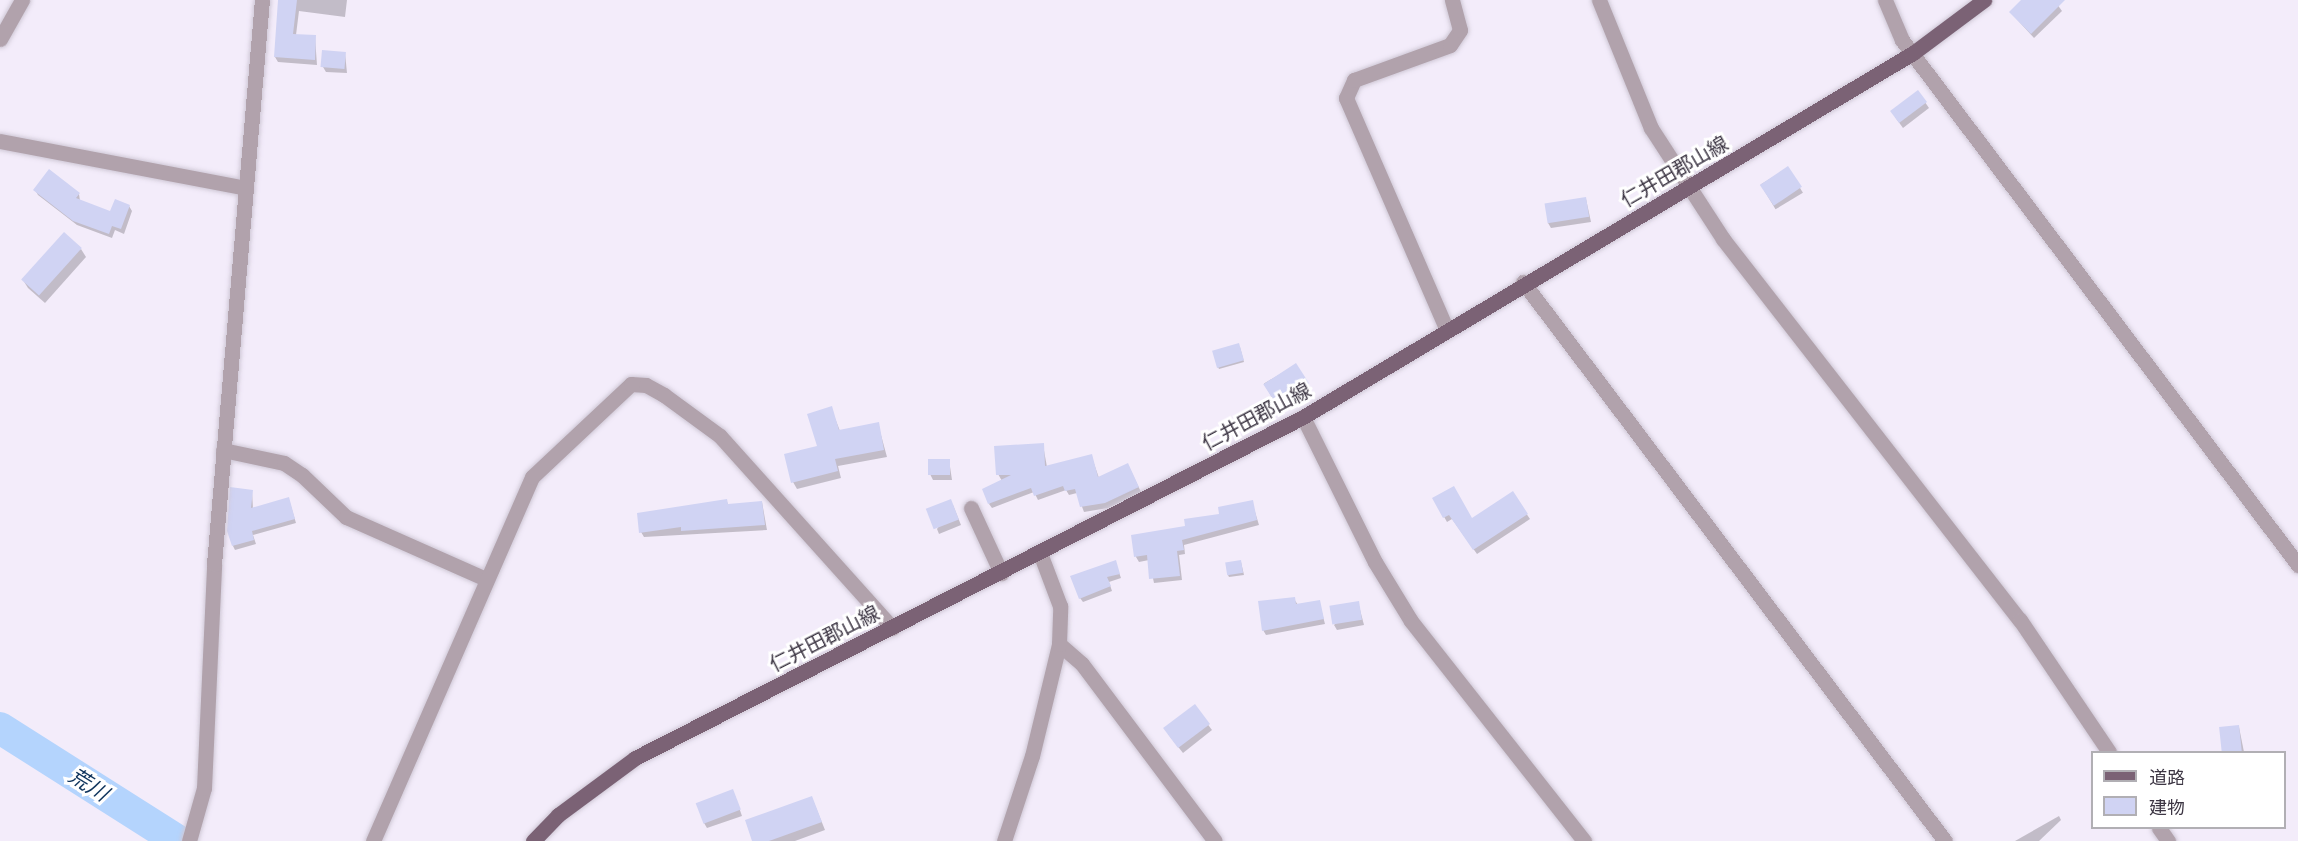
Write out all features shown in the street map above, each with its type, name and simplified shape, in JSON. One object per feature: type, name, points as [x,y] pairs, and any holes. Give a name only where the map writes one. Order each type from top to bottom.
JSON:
[{"type":"main road","name":"仁井田郡山線","points":[[532,841],[558,815],[635,758],[1303,417],[1523,282],[1689,188],[1913,53],[1984,0]]},
{"type":"street","points":[[0,39],[22,0]]},
{"type":"street","points":[[189,841],[204,788],[214,564],[262,0]]},
{"type":"street","points":[[1446,328],[1346,98],[1354,80],[1450,45],[1460,30],[1452,0]]},
{"type":"street","points":[[1599,0],[1651,128],[1689,188],[1768,300],[2020,620],[2108,751]]},
{"type":"street","points":[[1885,0],[1902,40],[2298,565]]},
{"type":"street","points":[[0,141],[246,188]]},
{"type":"street","points":[[1523,282],[1945,841]]},
{"type":"street","points":[[373,841],[486,579],[537,470],[620,391],[635,382],[664,395],[720,436],[892,628]]},
{"type":"street","points":[[1303,417],[1375,562],[1411,621],[1584,841]]},
{"type":"street","points":[[223,450],[284,464],[302,475],[346,517],[486,579]]},
{"type":"street","points":[[971,508],[1000,573]]},
{"type":"street","points":[[1004,841],[1032,756],[1059,644],[1060,606],[1040,553]]},
{"type":"street","points":[[1059,644],[1082,664],[1215,841]]},
{"type":"building","points":[[278,0],[297,0],[293,34],[316,35],[315,60],[274,57]]},
{"type":"building","points":[[2021,0],[2065,0],[2031,34],[2009,12]]},
{"type":"building","points":[[322,50],[346,52],[344,69],[321,67]]},
{"type":"building","points":[[1918,90],[1927,102],[1899,123],[1890,111]]},
{"type":"building","points":[[1788,166],[1802,187],[1774,206],[1760,185]]},
{"type":"building","points":[[49,169],[80,193],[76,198],[110,211],[115,199],[130,205],[121,229],[112,226],[109,234],[73,221],[33,190]]},
{"type":"building","points":[[1586,197],[1589,217],[1548,223],[1545,204]]},
{"type":"building","points":[[64,232],[82,248],[39,296],[21,280]]},
{"type":"building","points":[[1239,343],[1244,360],[1217,368],[1212,351]]},
{"type":"building","points":[[1296,363],[1309,383],[1276,404],[1263,384]]},
{"type":"building","points":[[832,406],[839,430],[879,422],[884,450],[835,459],[838,471],[791,483],[784,454],[817,446],[807,414]]},
{"type":"building","points":[[1044,443],[1045,466],[1092,454],[1098,477],[1128,463],[1139,487],[1105,503],[1080,507],[1075,489],[1065,491],[1063,486],[1034,496],[1031,488],[988,504],[982,489],[1011,475],[996,475],[994,446]]},
{"type":"building","points":[[928,459],[950,459],[950,475],[928,475]]},
{"type":"building","points":[[1454,486],[1472,518],[1513,491],[1528,514],[1473,550],[1449,515],[1443,518],[1432,498]]},
{"type":"building","points":[[230,487],[253,490],[251,508],[289,497],[295,519],[252,531],[254,540],[232,546],[227,531]]},
{"type":"building","points":[[727,499],[728,504],[762,501],[765,525],[681,531],[681,527],[639,533],[637,513]]},
{"type":"building","points":[[951,499],[959,520],[934,529],[926,509]]},
{"type":"building","points":[[1253,500],[1257,520],[1182,540],[1184,550],[1177,551],[1180,576],[1149,579],[1147,555],[1134,557],[1131,535],[1185,526],[1184,519],[1219,514],[1218,507]]},
{"type":"building","points":[[1116,560],[1120,574],[1107,577],[1111,586],[1079,599],[1070,576]]},
{"type":"building","points":[[1241,560],[1243,573],[1227,575],[1225,563]]},
{"type":"building","points":[[1295,597],[1296,604],[1320,600],[1324,619],[1262,631],[1258,601]]},
{"type":"building","points":[[1359,601],[1362,620],[1332,624],[1329,606]]},
{"type":"building","points":[[1195,704],[1210,724],[1178,748],[1163,728]]},
{"type":"building","points":[[2239,725],[2242,751],[2222,751],[2219,727]]},
{"type":"building","points":[[733,789],[741,810],[704,824],[696,803]]},
{"type":"building","points":[[812,796],[822,822],[769,841],[752,841],[745,820]]},
{"type":"waterway","name":"荒川","points":[[0,728],[178,841]]}]
